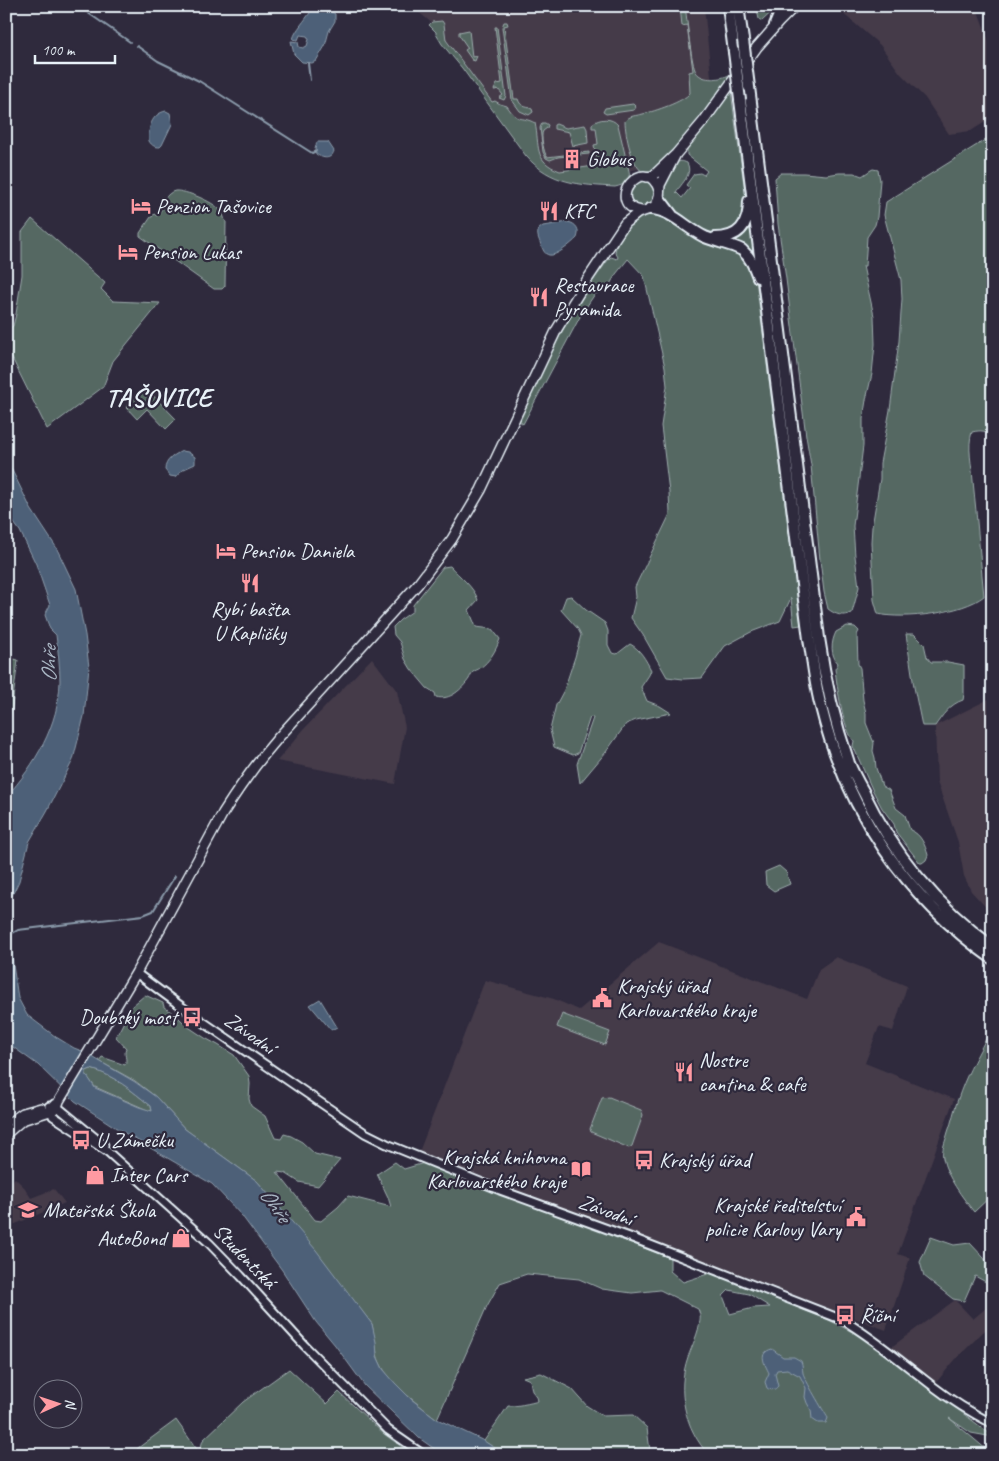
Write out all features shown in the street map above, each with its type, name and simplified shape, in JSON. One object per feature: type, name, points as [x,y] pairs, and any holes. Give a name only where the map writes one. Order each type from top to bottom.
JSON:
[{"type":"highway","points":[[728,6],[766,302],[811,612]]},
{"type":"highway","points":[[738,6],[811,612],[820,706],[841,772],[882,848],[928,905],[975,946],[993,959]]},
{"type":"highway","points":[[775,25],[780,13],[788,6]]},
{"type":"highway","points":[[706,237],[719,238],[733,235],[743,227],[749,208],[747,153]]},
{"type":"highway","points":[[659,194],[673,216]]},
{"type":"highway","points":[[646,210],[660,210],[706,237],[734,246],[747,255],[754,265],[766,302]]},
{"type":"highway","points":[[814,639],[833,713],[850,765],[876,817],[905,860],[932,894],[979,937],[993,947]]},
{"type":"main road","points":[[625,223],[628,184],[636,178],[653,176],[676,154],[703,122],[757,47],[794,6]]},
{"type":"main road","points":[[6,1126],[20,1118],[38,1114],[55,1106],[136,974],[223,813],[253,769],[278,738],[418,584],[452,539],[481,490],[557,329],[625,223],[632,216],[656,205],[663,178],[676,154]]},
{"type":"main road","points":[[646,177],[655,182],[659,194]]},
{"type":"main road","points":[[628,203],[633,208],[646,210]]},
{"type":"main road","points":[[6,1134],[28,1111],[55,1106]]},
{"type":"street","name":"Závodní","points":[[136,974],[307,1094],[387,1144],[500,1190],[842,1320],[861,1331],[943,1394],[993,1424]]},
{"type":"street","name":"Studentská","points":[[55,1106],[104,1145],[108,1152],[212,1246],[305,1346],[388,1430],[424,1455]]},
{"type":"shaded area","points":[[410,6],[704,6],[713,96],[653,167],[583,177],[559,175],[522,144],[439,30]]},
{"type":"shaded area","points":[[834,6],[976,6],[993,51],[993,117],[971,131],[949,134],[925,98],[900,73],[880,45]]},
{"type":"shaded area","points":[[372,658],[397,691],[405,727],[395,784],[277,761],[304,729]]},
{"type":"shaded area","points":[[993,697],[993,915],[971,891],[964,876],[958,842],[937,782],[935,726]]},
{"type":"shaded area","points":[[659,942],[807,999],[819,969],[836,957],[907,986],[893,1031],[879,1027],[865,1063],[954,1099],[898,1254],[910,1258],[886,1330],[419,1152],[485,980],[554,999],[579,1010]]},
{"type":"shaded area","name":"Mateřská Škola","points":[[15,1178],[25,1188],[31,1198],[54,1189],[65,1203],[6,1228],[6,1186]]},
{"type":"shaded area","points":[[955,1300],[973,1319],[993,1302],[993,1325],[983,1332],[955,1360],[934,1385],[890,1348]]},
{"type":"green space","points":[[680,6],[685,6],[696,72],[707,78],[721,78],[729,75],[730,80],[683,142],[653,173],[646,173],[640,170],[633,158],[626,134],[625,121],[631,117],[675,103],[690,93],[689,72],[693,71],[687,25],[682,26]]},
{"type":"green space","points":[[756,6],[778,6],[762,21],[759,19]]},
{"type":"green space","points":[[442,21],[446,40],[492,102],[495,101],[507,106],[517,117],[535,123],[539,152],[545,163],[560,171],[594,166],[597,161],[594,145],[598,144],[596,128],[592,128],[592,124],[602,120],[609,120],[618,125],[629,171],[629,177],[626,182],[615,187],[578,184],[556,178],[536,165],[526,156],[429,25],[432,22]]},
{"type":"green space","points":[[504,22],[507,22],[508,25],[504,26],[514,99],[518,99],[522,105],[532,109],[533,112],[529,115],[520,111],[512,100],[502,27]]},
{"type":"green space","points":[[495,27],[497,27],[506,96],[504,100],[499,98],[503,95],[498,89],[494,90],[497,84],[502,83]]},
{"type":"green space","points":[[469,30],[472,57],[477,56],[475,61],[472,60],[465,50],[468,48],[459,35],[459,32]]},
{"type":"green space","points":[[731,92],[746,199],[745,215],[735,230],[715,235],[700,229],[670,209],[665,198],[663,186],[676,164],[680,161],[687,163],[689,171],[676,192],[682,198],[690,188],[686,185],[694,174],[700,173],[704,175],[707,171],[687,155],[687,149]]},
{"type":"green space","points":[[633,104],[636,107],[634,110],[606,114],[603,112],[605,108]]},
{"type":"green space","points":[[542,123],[548,125],[543,131],[542,136],[547,157],[589,152],[589,154],[558,157],[550,160],[546,158],[543,152],[540,128]]},
{"type":"green space","points":[[556,124],[566,128],[585,125],[588,143],[573,146],[569,132],[554,129]]},
{"type":"green space","points":[[993,135],[993,437],[983,431],[972,432],[970,444],[984,596],[962,607],[933,614],[889,616],[878,614],[874,600],[872,527],[880,479],[880,463],[890,410],[899,341],[902,299],[901,280],[884,215],[886,202]]},
{"type":"green space","points":[[873,169],[878,170],[880,180],[877,217],[875,225],[867,237],[865,266],[863,266],[874,316],[875,344],[872,374],[863,419],[863,446],[853,526],[859,587],[852,613],[843,615],[828,609],[824,592],[811,465],[778,224],[775,178],[781,173],[826,175],[854,173],[862,176]]},
{"type":"green space","points":[[643,181],[652,185],[656,194],[652,203],[643,207],[634,203],[630,194],[634,185]]},
{"type":"green space","points":[[175,191],[192,194],[206,200],[217,207],[223,214],[226,221],[225,286],[222,289],[214,289],[140,236],[140,233],[151,217],[154,214],[157,216],[167,201],[164,199]]},
{"type":"green space","points":[[653,213],[745,257],[756,280],[801,625],[794,626],[791,598],[780,621],[751,632],[725,646],[702,678],[683,679],[667,677],[631,618],[636,597],[635,587],[670,514],[661,426],[667,386],[665,367],[644,276],[628,259],[606,291],[595,294],[582,313],[523,424],[518,420],[563,329],[590,285],[611,257],[617,259],[618,257],[615,252],[623,233],[637,217]]},
{"type":"green space","points":[[32,219],[105,283],[101,289],[113,301],[160,303],[113,361],[103,387],[47,429],[6,346],[6,331],[13,326],[22,275],[22,232]]},
{"type":"green space","points":[[750,220],[755,259],[728,241]]},
{"type":"green space","points":[[146,388],[176,419],[166,429],[147,409],[137,419],[126,407]]},
{"type":"green space","points":[[450,566],[470,586],[476,595],[478,600],[469,610],[476,627],[492,629],[500,639],[490,659],[473,672],[463,687],[451,696],[441,698],[436,697],[435,693],[427,688],[411,669],[405,659],[400,642],[394,635],[393,627],[413,611],[413,605],[443,567]]},
{"type":"green space","points":[[571,596],[586,610],[605,623],[608,631],[608,645],[612,653],[617,654],[630,644],[640,652],[651,670],[641,687],[647,701],[671,713],[636,720],[626,724],[580,783],[577,764],[593,718],[590,717],[578,753],[573,755],[554,747],[550,730],[556,705],[564,690],[581,635],[561,610],[566,597]]},
{"type":"green space","points":[[847,626],[855,627],[859,631],[857,635],[858,664],[866,723],[874,743],[873,751],[876,768],[882,786],[889,790],[896,808],[905,815],[910,830],[920,837],[924,844],[928,855],[922,863],[920,863],[896,832],[894,824],[882,808],[872,789],[853,746],[854,741],[850,735],[841,707],[835,669],[838,663],[835,660],[832,648],[836,632]]},
{"type":"green space","points":[[906,634],[914,634],[924,644],[927,657],[931,662],[948,662],[964,665],[963,700],[950,707],[935,726],[922,726]]},
{"type":"green space","points":[[6,657],[18,660],[9,729],[6,737]]},
{"type":"green space","points":[[779,866],[786,872],[790,884],[774,891],[766,885],[765,872]]},
{"type":"green space","points":[[145,995],[163,1003],[164,1007],[187,1026],[234,1055],[249,1076],[249,1099],[251,1106],[265,1116],[275,1138],[281,1139],[284,1134],[291,1136],[302,1142],[315,1154],[340,1160],[318,1186],[299,1182],[285,1173],[277,1172],[315,1220],[321,1221],[348,1196],[391,1207],[377,1174],[395,1162],[404,1169],[424,1163],[670,1258],[670,1271],[683,1282],[711,1273],[827,1319],[860,1336],[993,1436],[971,1433],[949,1418],[993,1455],[709,1455],[694,1434],[685,1409],[683,1396],[684,1370],[699,1325],[698,1309],[660,1290],[632,1293],[602,1289],[579,1279],[527,1274],[500,1283],[487,1306],[437,1419],[393,1382],[386,1373],[377,1354],[372,1324],[257,1181],[185,1129],[156,1097],[135,1081],[99,1061],[102,1057],[125,1065],[126,1048],[116,1037],[132,1006]],"holes":[[[729,1290],[749,1294],[770,1307],[753,1308],[730,1314],[723,1296]]]},
{"type":"green space","points":[[562,1014],[610,1032],[605,1045],[557,1027]]},
{"type":"green space","points":[[992,1038],[993,1194],[974,1212],[951,1179],[945,1165],[943,1152],[967,1076],[986,1039]]},
{"type":"green space","points":[[91,1069],[107,1075],[122,1084],[151,1106],[152,1112],[95,1087],[85,1074],[86,1071]]},
{"type":"green space","points":[[609,1097],[641,1110],[643,1115],[632,1146],[629,1148],[591,1132],[590,1129],[602,1098]]},
{"type":"green space","points":[[931,1237],[954,1245],[970,1243],[984,1258],[993,1272],[993,1286],[975,1276],[964,1301],[953,1299],[924,1276],[920,1262]]},
{"type":"green space","points":[[289,1369],[327,1404],[339,1392],[384,1434],[413,1455],[203,1455],[200,1450],[203,1440],[243,1402]]},
{"type":"green space","points":[[541,1373],[572,1389],[587,1406],[603,1416],[633,1415],[647,1428],[650,1451],[653,1455],[505,1455],[484,1441],[508,1406],[538,1401],[532,1391],[530,1380],[523,1377]]},
{"type":"green space","points":[[176,1420],[201,1455],[133,1455],[138,1448]]},
{"type":"water","points":[[328,9],[335,14],[335,21],[329,31],[325,46],[316,61],[312,63],[302,62],[294,54],[291,41],[298,42],[299,47],[307,46],[309,39],[307,36],[300,35],[298,40],[293,39],[294,35],[311,11]]},
{"type":"water","points":[[166,111],[170,113],[172,124],[162,145],[160,147],[155,146],[149,141],[150,127],[157,115]]},
{"type":"water","points":[[317,142],[328,142],[334,151],[333,154],[324,158],[316,154]]},
{"type":"water","points":[[568,222],[574,224],[577,228],[577,238],[556,254],[546,254],[538,237],[539,229],[543,226]]},
{"type":"water","points":[[182,451],[188,452],[195,457],[195,464],[182,470],[176,477],[170,476],[165,470],[165,466],[173,456]]},
{"type":"water","name":"Ohře","points":[[6,458],[31,509],[56,547],[76,589],[89,667],[84,716],[73,760],[29,842],[19,881],[8,904],[18,998],[27,1015],[56,1037],[135,1082],[156,1097],[185,1129],[257,1181],[316,1250],[372,1324],[377,1356],[383,1369],[395,1383],[411,1399],[437,1419],[484,1441],[505,1455],[443,1455],[419,1438],[365,1386],[316,1322],[282,1270],[242,1216],[212,1184],[118,1129],[75,1101],[38,1065],[6,1042],[6,865],[8,866],[10,861],[6,847],[6,797],[27,772],[44,744],[55,713],[60,681],[56,635],[50,629],[45,615],[50,605],[36,564],[20,531],[6,512]],"holes":[[[91,1069],[115,1079],[130,1089],[151,1106],[152,1111],[95,1088],[86,1071]]]},
{"type":"water","points":[[320,999],[337,1027],[331,1030],[310,1005]]},
{"type":"water","points":[[772,1349],[783,1357],[794,1357],[801,1361],[804,1376],[828,1418],[826,1423],[818,1423],[812,1419],[811,1410],[805,1397],[806,1388],[800,1376],[787,1369],[777,1370],[775,1374],[778,1386],[773,1390],[767,1388],[765,1382],[769,1373],[763,1356]]},
{"type":"waterway","points":[[78,6],[130,42]]},
{"type":"waterway","points":[[137,46],[158,61],[199,81],[312,153],[316,151]]},
{"type":"waterway","points":[[308,63],[310,80]]},
{"type":"waterway","points":[[6,937],[18,930],[143,915],[153,911],[175,876]]},
{"type":"place","name":"Globus","points":[[572,159]]},
{"type":"place","name":"Penzion Tašovice","points":[[141,206]]},
{"type":"place","name":"KFC","points":[[549,211]]},
{"type":"place","name":"Pension Lukas","points":[[128,252]]},
{"type":"place","name":"Restaurace Pyramida","points":[[539,297]]},
{"type":"place","name":"Pension Daniela","points":[[226,551]]},
{"type":"place","name":"Rybí bašta U Kapličky","points":[[250,583]]},
{"type":"place","name":"Krajský úřad Karlovarského kraje","points":[[602,998]]},
{"type":"place","name":"Doubský most","points":[[192,1017]]},
{"type":"place","name":"Nostre cantina & cafe","points":[[684,1072]]},
{"type":"place","name":"U Zámečku","points":[[81,1140]]},
{"type":"place","name":"Krajský úřad","points":[[644,1160]]},
{"type":"place","name":"Krajská knihovna Karlovarského kraje","points":[[581,1169]]},
{"type":"place","name":"Inter Cars","points":[[95,1175]]},
{"type":"place","name":"Mateřská Škola","points":[[28,1210]]},
{"type":"place","name":"Krajské ředitelství policie Karlovy Vary","points":[[856,1217]]},
{"type":"place","name":"AutoBond","points":[[181,1238]]},
{"type":"place","name":"Říční","points":[[845,1315]]},
{"type":"district","name":"TAŠOVICE","points":[[159,397]]}]
